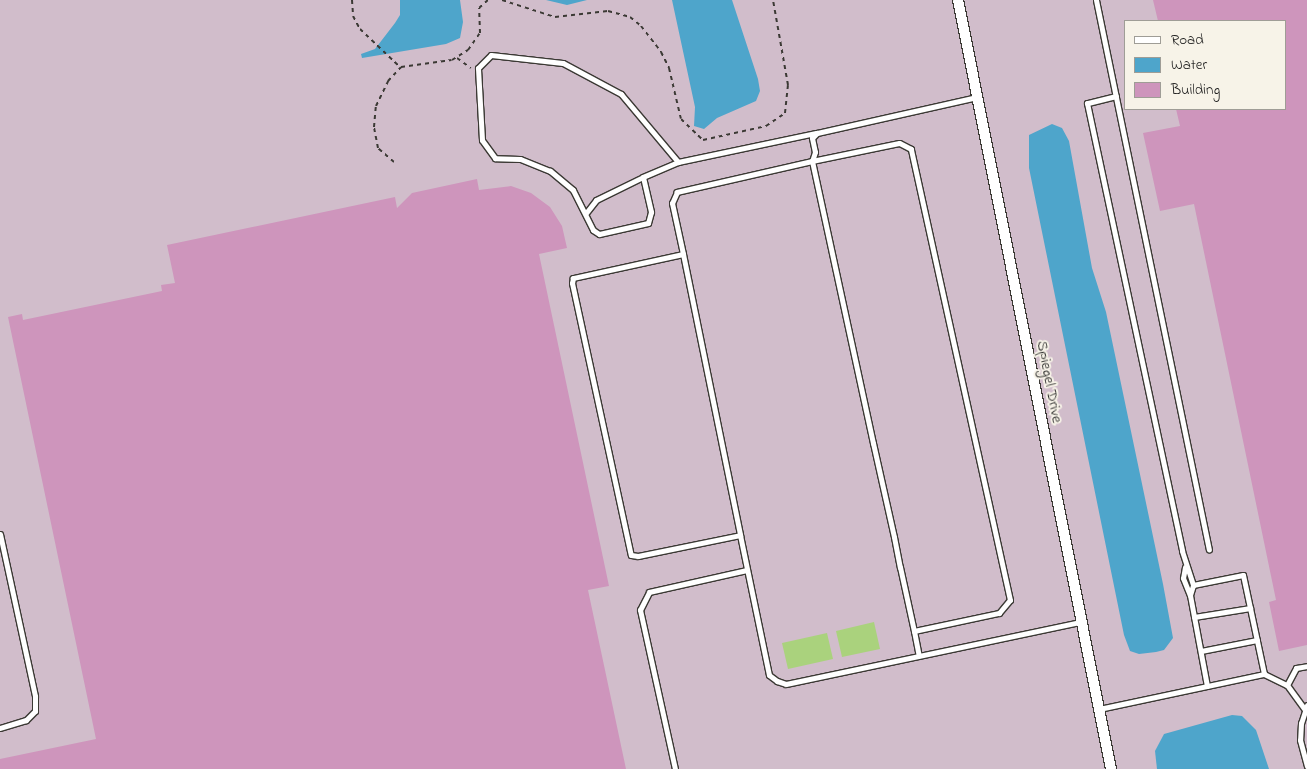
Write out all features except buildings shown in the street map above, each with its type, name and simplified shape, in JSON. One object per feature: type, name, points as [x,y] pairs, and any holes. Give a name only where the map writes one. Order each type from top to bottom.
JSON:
[{"type":"street","name":"Spiegel Drive","points":[[958,0],[1111,769]]},
{"type":"lane","points":[[1096,0],[1209,550]]},
{"type":"lane","points":[[643,178],[651,212],[648,223],[599,234],[592,230],[586,212],[573,190],[550,171],[520,159],[495,158],[482,140],[478,70],[491,55],[563,63],[621,94],[678,162]]},
{"type":"lane","points":[[1116,96],[1087,103],[1186,567],[1193,585],[1190,595]]},
{"type":"lane","points":[[586,212],[596,200],[678,162],[978,97]]},
{"type":"lane","points":[[816,133],[812,138],[815,152],[812,161],[920,656]]},
{"type":"lane","points":[[914,630],[999,613],[1010,600],[911,149],[899,143],[676,192],[672,203],[769,675],[776,681],[786,684],[1081,622]]},
{"type":"lane","points":[[683,254],[573,278],[572,283],[630,555],[638,556],[740,536]]},
{"type":"lane","points":[[0,534],[35,696],[35,711],[26,720],[0,728]]},
{"type":"lane","points":[[1186,567],[1183,578],[1190,595],[1207,686]]},
{"type":"lane","points":[[675,769],[640,610],[649,592],[747,570]]},
{"type":"lane","points":[[1193,585],[1244,576],[1264,674]]},
{"type":"lane","points":[[1194,618],[1250,608]]},
{"type":"lane","points":[[1200,651],[1257,640]]},
{"type":"lane","points":[[1287,685],[1296,668],[1307,666]]},
{"type":"lane","points":[[1098,709],[1264,674],[1287,685],[1305,706],[1300,740],[1307,766]]},
{"type":"path","points":[[352,0],[356,23],[369,39],[401,68]]},
{"type":"path","points":[[394,162],[378,148],[374,116],[388,81],[401,68],[456,58],[468,50],[480,33],[479,8],[488,0]]},
{"type":"path","points":[[502,0],[555,17],[608,11],[630,17],[650,36],[669,68],[676,105],[686,128],[699,140],[766,126],[785,113],[788,85],[774,0]]},
{"type":"path","points":[[456,58],[478,70]]},
{"type":"shaded area","points":[[0,0],[954,0],[1018,332],[1110,769],[0,769]]},
{"type":"shaded area","points":[[958,0],[1307,0],[1307,769],[1111,769]]},
{"type":"green space","points":[[874,622],[880,649],[842,657],[836,631]]},
{"type":"green space","points":[[827,633],[833,659],[788,669],[782,643]]},
{"type":"water","points":[[400,0],[460,0],[463,22],[460,38],[446,44],[362,58],[361,54],[375,49],[395,23],[400,15]]},
{"type":"water","points":[[546,0],[587,0],[567,5]]},
{"type":"water","points":[[672,0],[732,0],[758,79],[760,91],[756,101],[717,118],[704,129],[694,126],[695,107]]},
{"type":"water","points":[[1052,124],[1062,128],[1069,141],[1092,268],[1106,312],[1163,584],[1173,638],[1164,650],[1156,652],[1139,654],[1130,651],[1124,635],[1029,168],[1029,135]]},
{"type":"water","points":[[1232,715],[1242,716],[1256,730],[1269,769],[1157,769],[1155,751],[1164,734]]}]
